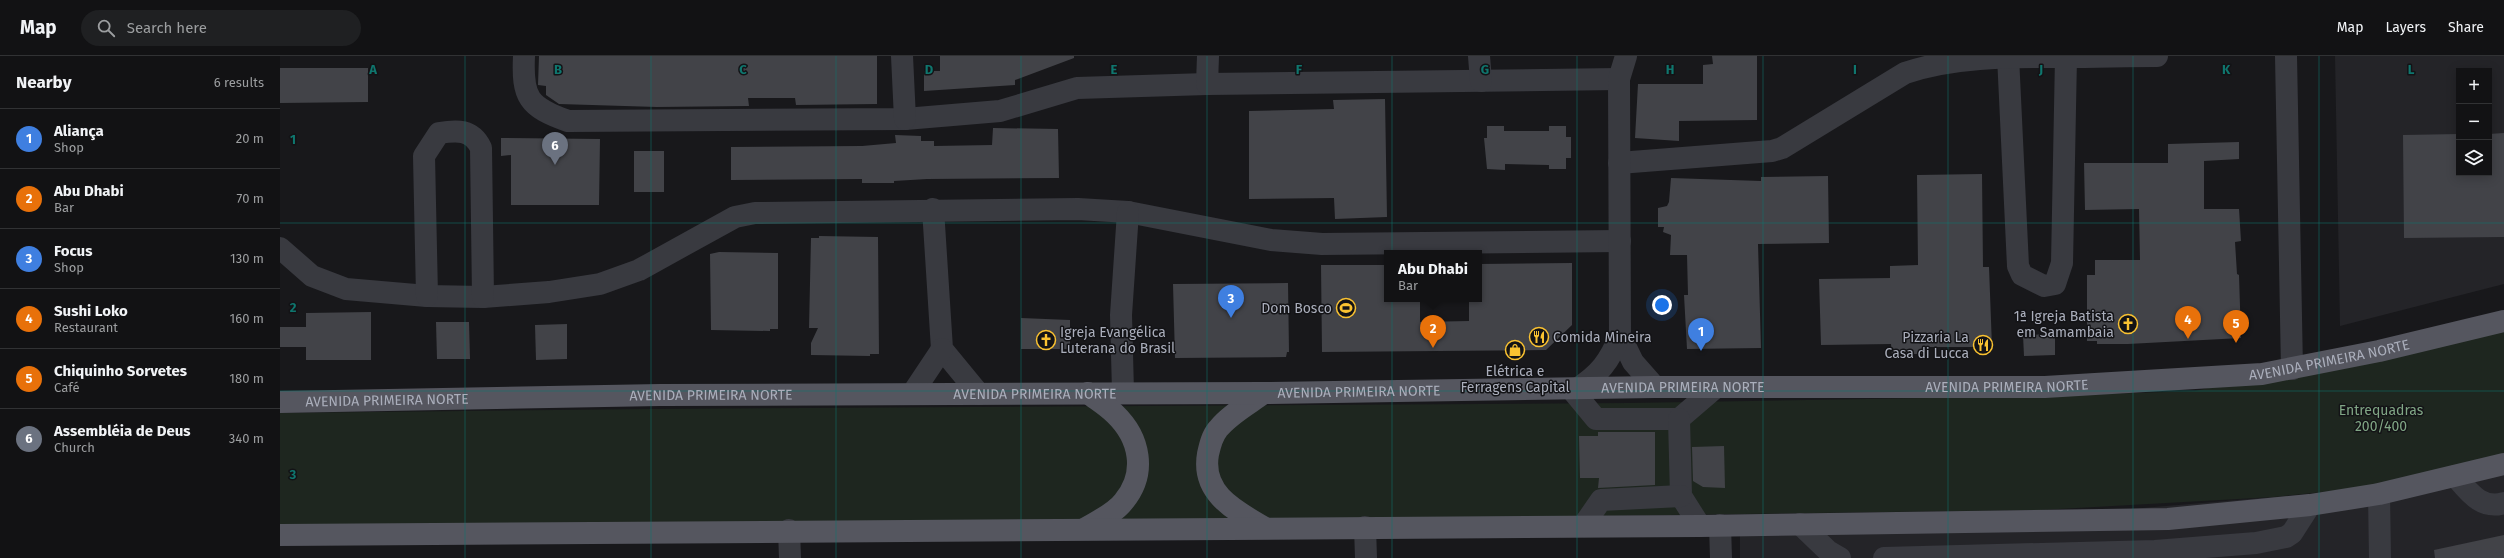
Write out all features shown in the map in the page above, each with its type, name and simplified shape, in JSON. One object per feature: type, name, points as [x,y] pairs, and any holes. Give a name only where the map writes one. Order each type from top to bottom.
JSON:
[{"type":"main road","name":"AVENIDA PRIMEIRA NORTE","points":[[280,402],[660,395],[1123,392],[1264,393],[1574,390],[1655,387],[2045,387],[2193,379],[2292,369],[2504,321]]},
{"type":"main road","points":[[1083,529],[1106,516],[1124,502],[1136,483],[1139,466],[1138,448],[1128,431],[1115,414],[1088,393]]},
{"type":"main road","points":[[1264,393],[1230,417],[1218,429],[1210,444],[1207,462],[1208,478],[1217,495],[1232,510],[1266,528]]},
{"type":"main road","points":[[280,534],[1365,528],[2168,519],[2310,505],[2379,494],[2504,464]]},
{"type":"street","points":[[524,56],[522,82],[531,101],[549,114],[568,121],[905,120],[1000,111],[1077,88],[1207,84],[1619,79]]},
{"type":"street","points":[[902,56],[905,120]]},
{"type":"street","points":[[1207,84],[1208,56]]},
{"type":"street","points":[[1479,56],[1480,81]]},
{"type":"street","points":[[1626,56],[1619,79],[1620,335],[1612,355],[1601,371],[1574,390],[1596,419],[1679,419],[1714,388]]},
{"type":"street","points":[[1620,163],[1772,151],[1782,148],[1905,73],[1925,64],[1949,60],[2008,56],[2157,56]]},
{"type":"street","points":[[2008,56],[2018,266],[2022,275],[2044,286],[2055,284],[2062,263],[2066,57]]},
{"type":"street","points":[[2286,56],[2292,369]]},
{"type":"street","points":[[427,296],[424,156],[439,133],[458,130],[477,140],[481,148],[483,297]]},
{"type":"street","points":[[280,248],[312,276],[346,289],[427,296],[483,297],[549,292],[600,284],[639,270],[735,218],[755,213],[933,209],[1078,209],[1128,212],[1271,240],[1322,244],[1620,241]]},
{"type":"street","points":[[933,209],[942,349],[979,394]]},
{"type":"street","points":[[1123,392],[1121,315],[1128,212]]},
{"type":"street","points":[[1620,335],[1633,362],[1655,387]]},
{"type":"street","points":[[912,394],[942,349]]},
{"type":"street","points":[[1679,419],[1681,496],[1710,525],[1721,558]]},
{"type":"street","points":[[2455,476],[2474,497],[2484,504],[2494,506],[2504,502]]},
{"type":"street","points":[[2379,494],[2380,558]]},
{"type":"street","points":[[1583,526],[1601,500],[1681,496]]},
{"type":"street","points":[[1884,558],[2155,551],[2256,543],[2286,537],[2292,533],[2310,505]]},
{"type":"street","points":[[1800,524],[1828,551],[1840,558]]},
{"type":"street","points":[[1365,528],[1366,558]]},
{"type":"street","points":[[789,530],[790,558]]},
{"type":"shaded area","points":[[2335,56],[2504,56],[2504,284],[2340,326]]},
{"type":"shaded area","points":[[2504,459],[2504,558],[1740,558],[1740,520],[2059,515],[2392,487]]},
{"type":"green space","name":"Entrequadras 200/400","points":[[2504,320],[2504,455],[2391,485],[2274,497],[2041,510],[1373,519],[280,526],[280,413],[652,409],[1629,403],[2044,396],[2195,391]]},
{"type":"building","points":[[539,56],[877,56],[877,104],[796,105],[795,98],[748,98],[749,106],[657,107],[559,104],[546,95],[546,86],[538,85]]},
{"type":"building","points":[[940,56],[1074,56],[1074,58],[1015,80],[1015,85],[924,91],[924,71],[940,71]]},
{"type":"building","points":[[1712,56],[1757,56],[1757,120],[1679,121],[1679,141],[1635,138],[1638,84],[1703,84],[1703,65],[1713,64]]},
{"type":"building","points":[[280,68],[368,68],[368,102],[280,103]]},
{"type":"building","points":[[1385,99],[1387,217],[1335,219],[1334,198],[1249,199],[1249,111],[1334,109],[1333,100]]},
{"type":"building","points":[[1487,126],[1504,126],[1504,131],[1549,131],[1549,126],[1566,126],[1566,137],[1571,137],[1571,158],[1566,158],[1566,169],[1549,169],[1549,165],[1505,164],[1505,170],[1487,169],[1484,138],[1487,138]]},
{"type":"building","points":[[993,128],[1058,129],[1059,178],[927,179],[894,181],[894,183],[862,183],[862,179],[731,180],[731,147],[862,146],[896,143],[895,135],[921,136],[921,141],[934,141],[934,146],[992,145]]},
{"type":"building","points":[[2504,133],[2504,237],[2404,238],[2403,135],[2456,134],[2456,176],[2492,176],[2492,134]]},
{"type":"building","points":[[501,138],[600,139],[599,205],[511,205],[511,155],[501,156]]},
{"type":"building","points":[[2239,142],[2239,159],[2204,161],[2204,209],[2239,209],[2241,241],[2235,242],[2237,274],[2239,275],[2241,338],[2128,344],[2097,344],[2097,341],[2087,341],[2087,275],[2095,275],[2095,260],[2140,260],[2139,209],[2085,210],[2084,163],[2168,163],[2168,144]]},
{"type":"building","points":[[634,151],[664,151],[664,192],[634,192]]},
{"type":"building","points":[[1982,174],[1983,267],[1989,267],[1992,347],[1923,347],[1923,354],[1892,354],[1891,344],[1821,345],[1819,279],[1890,278],[1890,266],[1918,265],[1917,175]]},
{"type":"building","points":[[1828,176],[1829,243],[1758,244],[1761,348],[1687,349],[1684,295],[1688,295],[1687,255],[1670,255],[1671,235],[1663,232],[1664,227],[1658,227],[1658,208],[1667,206],[1669,202],[1671,178],[1761,181],[1761,177]]},
{"type":"building","points":[[819,236],[878,237],[879,354],[870,354],[870,356],[811,355],[811,343],[818,328],[809,328],[811,238],[819,238]]},
{"type":"building","points":[[719,252],[778,253],[778,329],[770,329],[770,331],[711,330],[710,254]]},
{"type":"building","points":[[1572,263],[1572,325],[1546,350],[1322,352],[1321,265],[1384,265],[1384,302],[1420,302],[1420,322],[1469,321],[1469,302],[1482,302],[1482,264]]},
{"type":"building","points":[[1288,283],[1289,352],[1287,352],[1286,357],[1175,358],[1173,284]]},
{"type":"building","points":[[371,312],[371,360],[306,360],[306,347],[280,347],[280,327],[306,327],[306,313]]},
{"type":"building","name":"Igreja Evangélica Luterana do Brasil","points":[[1021,318],[1070,320],[1070,349],[1021,349]]},
{"type":"building","points":[[436,322],[469,322],[470,359],[437,359]]},
{"type":"building","points":[[567,324],[567,359],[536,360],[535,325]]},
{"type":"building","points":[[2055,334],[2055,355],[2024,356],[2023,335]]},
{"type":"building","points":[[1598,432],[1655,432],[1655,485],[1598,488],[1599,478],[1580,478],[1579,436],[1598,436]]},
{"type":"building","points":[[1724,446],[1725,488],[1703,487],[1693,481],[1692,447]]},
{"type":"building","points":[[2504,535],[2504,558],[2435,558],[2434,550]]},
{"type":"place","name":"Assembléia de Deus","points":[[555,165]]},
{"type":"place","name":"Dom Bosco","points":[[1346,308]]},
{"type":"place","name":"Focus","points":[[1231,318]]},
{"type":"place","name":"1ª Igreja Batista em Samambaia","points":[[2128,324]]},
{"type":"place","name":"Comida Mineira","points":[[1539,337]]},
{"type":"place","name":"Sushi Loko","points":[[2188,339]]},
{"type":"place","name":"Igreja Evangélica Luterana do Brasil","points":[[1046,340]]},
{"type":"place","name":"Chiquinho Sorvetes","points":[[2236,343]]},
{"type":"place","name":"Pizzaria La Casa di Lucca","points":[[1983,345]]},
{"type":"place","name":"Abu Dhabi","points":[[1433,348]]},
{"type":"place","name":"Elétrica e Ferragens Capital","points":[[1515,350]]},
{"type":"place","name":"Aliança","points":[[1701,351]]}]
